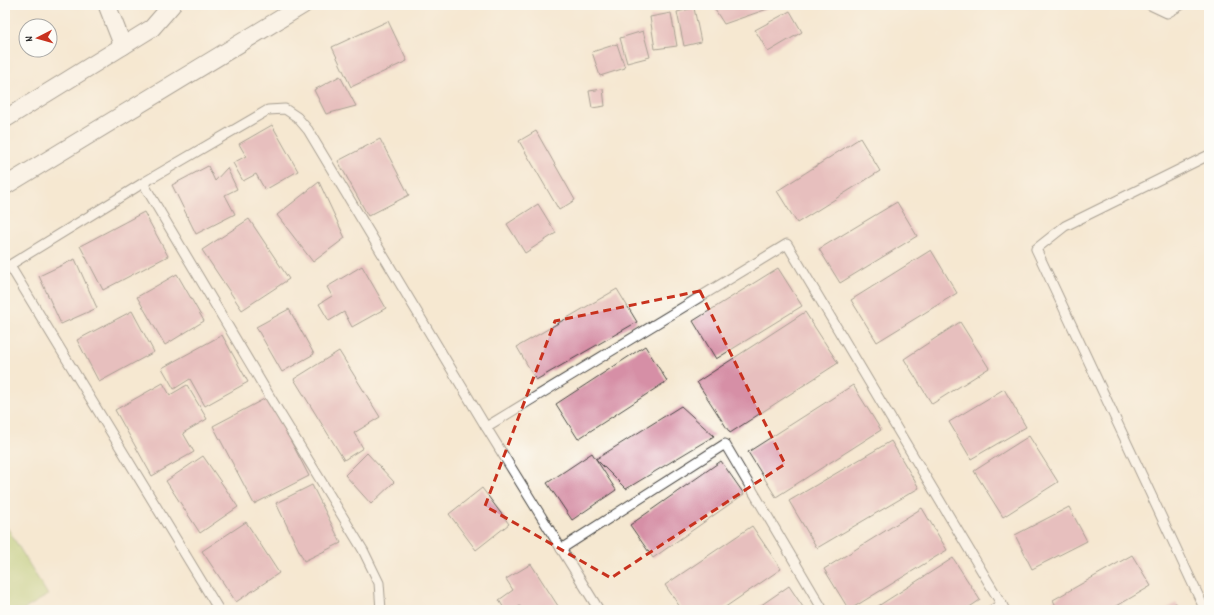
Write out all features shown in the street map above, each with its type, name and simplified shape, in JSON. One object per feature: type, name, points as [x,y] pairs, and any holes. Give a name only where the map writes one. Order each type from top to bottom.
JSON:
[{"type":"street","points":[[107,5],[123,46]]},
{"type":"street","points":[[5,119],[152,28],[172,5]]},
{"type":"street","points":[[5,186],[304,5]]},
{"type":"lane","points":[[1150,5],[1167,13],[1181,5]]},
{"type":"lane","points":[[219,610],[7,267],[143,182],[268,110],[285,109],[297,117],[308,130],[486,427],[599,610]]},
{"type":"lane","points":[[1205,610],[1036,249],[1065,226],[1209,155]]},
{"type":"lane","points":[[143,182],[270,397],[363,550],[378,583],[379,609]]},
{"type":"lane","points":[[486,427],[787,244],[1004,607],[992,610]]},
{"type":"lane","points":[[561,549],[725,444],[823,610]]},
{"type":"highlighted area","points":[[700,291],[785,464],[611,578],[485,506],[555,321]]},
{"type":"green space","points":[[5,524],[48,595],[23,610],[5,610]]},
{"type":"building","points":[[712,5],[779,5],[724,24]]},
{"type":"building","points":[[694,8],[701,42],[684,46],[677,12]]},
{"type":"building","points":[[790,11],[802,32],[768,52],[755,30]]},
{"type":"building","points":[[671,13],[677,46],[655,49],[650,17]]},
{"type":"building","points":[[388,21],[407,61],[351,87],[332,47]]},
{"type":"building","points":[[643,31],[650,57],[627,63],[620,38]]},
{"type":"building","points":[[617,44],[625,68],[600,76],[592,52]]},
{"type":"building","points":[[340,76],[356,106],[326,114],[314,90]]},
{"type":"building","points":[[603,89],[605,106],[592,108],[589,91]]},
{"type":"building","points":[[272,125],[298,171],[265,190],[256,174],[243,181],[233,163],[246,156],[239,144]]},
{"type":"building","points":[[536,131],[575,200],[559,210],[519,141]]},
{"type":"building","points":[[860,138],[880,171],[797,223],[777,191]]},
{"type":"building","points":[[380,139],[409,195],[368,216],[338,161]]},
{"type":"building","points":[[208,166],[215,181],[227,168],[237,189],[225,195],[235,214],[196,234],[172,185]]},
{"type":"building","points":[[319,182],[345,238],[313,262],[277,215]]},
{"type":"building","points":[[897,202],[917,236],[840,283],[819,249]]},
{"type":"building","points":[[538,204],[556,233],[525,253],[507,224]]},
{"type":"building","points":[[144,212],[168,256],[103,290],[80,246]]},
{"type":"building","points":[[249,219],[289,279],[242,310],[202,250]]},
{"type":"building","points":[[931,250],[957,293],[877,342],[851,300]]},
{"type":"building","points":[[75,259],[97,308],[61,324],[39,276]]},
{"type":"building","points":[[362,266],[386,308],[352,327],[344,312],[329,321],[319,304],[332,296],[327,287]]},
{"type":"building","points":[[778,268],[802,306],[716,359],[693,321]]},
{"type":"building","points":[[177,274],[204,321],[165,345],[137,297]]},
{"type":"building","points":[[617,289],[637,322],[536,380],[517,347]]},
{"type":"building","points":[[289,309],[314,354],[282,372],[256,327]]},
{"type":"building","points":[[132,311],[154,352],[99,382],[77,340]]},
{"type":"building","points":[[805,312],[838,363],[730,433],[697,382]]},
{"type":"building","points":[[960,322],[989,368],[932,404],[904,359]]},
{"type":"building","points":[[222,335],[248,382],[205,406],[190,379],[174,389],[162,368]]},
{"type":"building","points":[[645,346],[667,381],[578,439],[556,404]]},
{"type":"building","points":[[339,351],[380,417],[354,433],[363,448],[344,460],[294,379]]},
{"type":"building","points":[[163,383],[170,395],[187,385],[207,419],[183,433],[194,452],[152,476],[115,410]]},
{"type":"building","points":[[853,385],[881,430],[776,497],[748,452]]},
{"type":"building","points":[[1004,389],[1026,427],[971,459],[949,422]]},
{"type":"building","points":[[268,397],[309,476],[254,504],[213,426]]},
{"type":"building","points":[[681,406],[714,436],[626,489],[596,459]]},
{"type":"building","points":[[1029,436],[1058,482],[1003,517],[974,471]]},
{"type":"building","points":[[891,441],[919,488],[817,548],[789,501]]},
{"type":"building","points":[[367,453],[394,482],[371,504],[345,475]]},
{"type":"building","points":[[592,453],[616,490],[572,520],[547,483]]},
{"type":"building","points":[[203,456],[238,507],[200,533],[166,481]]},
{"type":"building","points":[[721,461],[744,494],[653,558],[630,525]]},
{"type":"building","points":[[312,485],[341,543],[304,561],[276,503]]},
{"type":"building","points":[[482,488],[509,524],[476,550],[449,514]]},
{"type":"building","points":[[1069,507],[1087,541],[1032,569],[1015,535]]},
{"type":"building","points":[[922,508],[947,550],[849,610],[824,569]]},
{"type":"building","points":[[246,522],[279,573],[236,602],[202,551]]},
{"type":"building","points":[[752,526],[781,569],[721,610],[682,610],[665,585]]},
{"type":"building","points":[[1132,555],[1151,586],[1110,610],[1058,610],[1053,600]]},
{"type":"building","points":[[953,558],[980,600],[965,610],[872,610]]},
{"type":"building","points":[[531,564],[560,609],[559,610],[523,610],[520,606],[514,610],[505,610],[499,600],[513,590],[506,579]]},
{"type":"building","points":[[789,586],[805,610],[754,610]]},
{"type":"building","points":[[1176,603],[1180,610],[1165,610]]}]
